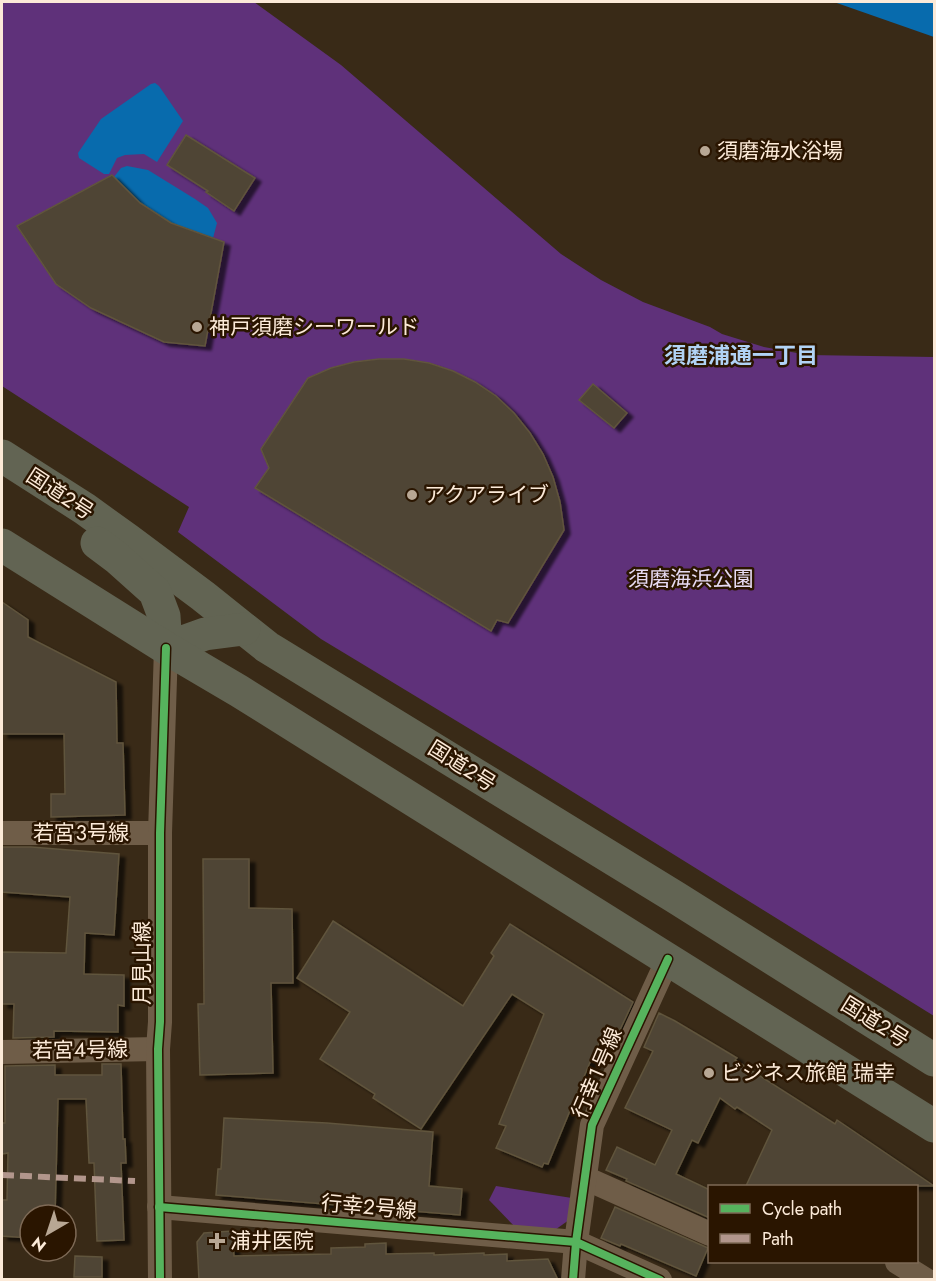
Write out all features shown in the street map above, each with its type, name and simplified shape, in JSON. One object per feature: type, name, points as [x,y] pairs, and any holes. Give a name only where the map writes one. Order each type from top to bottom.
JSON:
[{"type":"highway","name":"国道2号","points":[[2,456],[85,509],[267,647],[675,897],[934,1060]]},
{"type":"highway","points":[[2,480],[74,525],[117,558],[155,592],[164,616],[166,648]]},
{"type":"highway","points":[[7,557],[249,697],[934,1126]]},
{"type":"highway","points":[[166,648],[205,634],[244,628]]},
{"type":"street","name":"月見山線","points":[[160,1280],[158,1048],[160,833],[166,648]]},
{"type":"street","name":"若宮３号線","points":[[2,833],[160,833]]},
{"type":"street","name":"行幸１号線","points":[[573,1280],[592,1125],[668,959]]},
{"type":"street","name":"若宮４号線","points":[[2,1052],[158,1048]]},
{"type":"street","points":[[585,1178],[708,1233]]},
{"type":"street","name":"行幸２号線","points":[[159,1207],[576,1242],[660,1280]]},
{"type":"street","points":[[899,1263],[926,1280]]},
{"type":"green space","name":"須磨海浜公園","points":[[2,2],[254,2],[341,65],[561,254],[601,280],[643,302],[710,327],[722,334],[764,347],[808,355],[934,357],[934,1016],[531,766],[321,639],[178,532],[189,507],[2,386]]},
{"type":"green space","points":[[496,1186],[572,1198],[569,1220],[552,1232],[517,1229],[489,1200]]},
{"type":"water","points":[[834,2],[934,2],[934,37]]},
{"type":"water","points":[[155,83],[183,121],[157,162],[144,154],[125,155],[117,158],[109,174],[104,174],[79,158],[78,153],[101,119]]},
{"type":"water","points":[[127,166],[148,170],[208,208],[217,223],[213,238],[171,223],[140,203],[114,177],[121,168]]},
{"type":"building","points":[[186,135],[255,178],[234,211],[167,165]]},
{"type":"building","points":[[112,175],[140,203],[171,223],[224,242],[205,346],[164,342],[91,308],[56,284],[17,226]]},
{"type":"building","name":"アクアライブ","points":[[379,359],[404,359],[429,363],[453,371],[496,396],[530,433],[553,477],[564,530],[508,623],[497,620],[491,631],[255,488],[269,468],[261,449],[308,378],[331,368]]},
{"type":"building","points":[[593,384],[627,413],[614,428],[579,400]]},
{"type":"building","points":[[2,602],[28,620],[28,637],[116,682],[117,743],[123,743],[125,815],[51,817],[51,794],[65,794],[64,734],[2,734]]},
{"type":"building","points":[[2,847],[119,854],[114,935],[85,933],[84,974],[124,975],[124,1006],[118,1005],[118,1032],[54,1031],[54,1037],[13,1038],[14,1004],[2,1004],[2,952],[66,953],[70,897],[2,892]]},
{"type":"building","points":[[203,859],[249,859],[249,908],[292,909],[293,983],[271,983],[273,1073],[200,1075],[198,1004],[204,1004]]},
{"type":"building","points":[[333,921],[463,1006],[494,956],[491,953],[510,924],[633,1002],[618,1034],[608,1029],[595,1050],[548,1164],[544,1163],[542,1167],[496,1148],[506,1126],[499,1124],[544,1014],[512,994],[421,1129],[373,1098],[375,1094],[320,1059],[350,1012],[297,978]]},
{"type":"building","points":[[659,1013],[737,1058],[735,1060],[835,1124],[837,1120],[934,1186],[746,1185],[772,1130],[720,1098],[698,1143],[692,1140],[676,1174],[708,1189],[708,1217],[626,1181],[627,1179],[606,1170],[617,1147],[655,1165],[672,1130],[625,1108],[653,1051],[644,1047]]},
{"type":"building","points":[[102,1064],[121,1064],[126,1163],[121,1163],[124,1240],[97,1241],[94,1163],[89,1163],[86,1099],[58,1099],[55,1203],[18,1203],[18,1237],[2,1236],[2,1200],[7,1200],[8,1153],[2,1154],[2,1123],[5,1123],[5,1066],[55,1065],[55,1075],[102,1075]]},
{"type":"building","points":[[224,1118],[327,1123],[433,1132],[429,1186],[462,1189],[460,1215],[216,1195],[218,1169],[221,1169]]},
{"type":"building","points":[[615,1207],[708,1248],[696,1276],[621,1244],[620,1246],[601,1238]]},
{"type":"building","points":[[232,1231],[234,1256],[331,1254],[331,1248],[365,1247],[365,1244],[386,1243],[386,1254],[484,1253],[484,1255],[507,1254],[507,1261],[548,1259],[558,1280],[199,1280],[197,1242],[204,1233]]},
{"type":"building","points":[[78,1256],[102,1257],[102,1277],[74,1277],[75,1263],[78,1263]]},
{"type":"marked path","points":[[2,1175],[135,1181]]},
{"type":"cycle path","points":[[160,1280],[158,1049],[160,833],[166,648]]},
{"type":"cycle path","points":[[573,1280],[592,1125],[668,959]]},
{"type":"cycle path","points":[[159,1207],[576,1242],[660,1280]]},
{"type":"place","name":"須磨海水浴場","points":[[705,151]]},
{"type":"place","name":"神戸須磨シーワールド","points":[[197,327]]},
{"type":"place","name":"アクアライブ","points":[[412,495]]},
{"type":"place","name":"ビジネス旅館 瑞幸","points":[[709,1073]]},
{"type":"place","name":"浦井医院","points":[[217,1241]]},
{"type":"district","name":"須磨浦通一丁目","points":[[741,355]]}]
